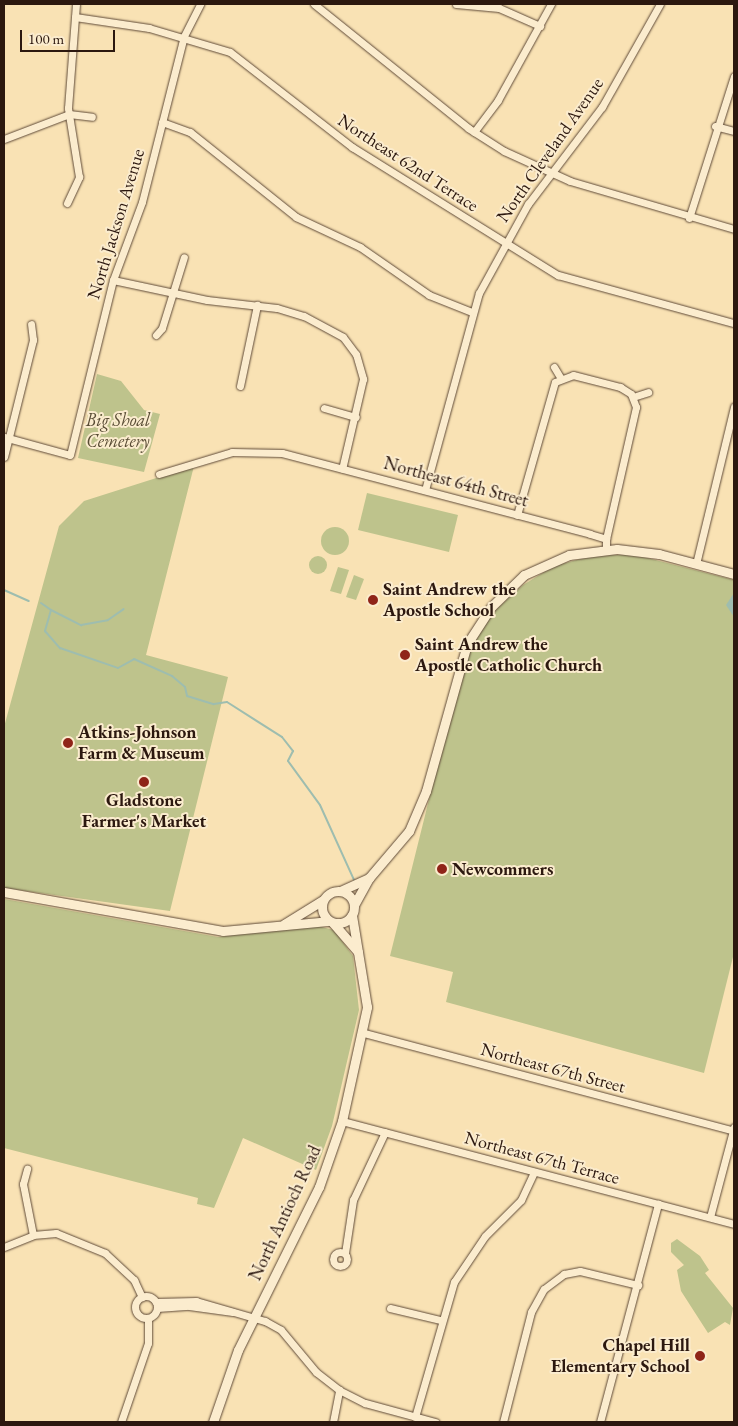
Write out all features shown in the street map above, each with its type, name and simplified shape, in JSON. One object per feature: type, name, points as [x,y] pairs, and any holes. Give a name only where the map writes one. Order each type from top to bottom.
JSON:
[{"type":"street","points":[[68,203],[77,184],[79,167],[68,114],[76,4]]},
{"type":"street","name":"North Jackson Avenue","points":[[6,438],[70,455],[113,280],[142,202],[184,36],[200,4]]},
{"type":"street","points":[[314,4],[474,132],[551,174],[688,218],[734,229]]},
{"type":"street","points":[[456,4],[506,10],[540,26]]},
{"type":"street","points":[[474,132],[498,100],[552,4]]},
{"type":"street","name":"North Cleveland Avenue","points":[[424,490],[472,312],[505,244],[551,174],[602,107],[660,4]]},
{"type":"street","name":"Northeast 62nd Terrace","points":[[75,17],[184,36],[240,59],[352,147],[505,244],[558,275],[734,323]]},
{"type":"street","points":[[688,218],[715,126],[734,76]]},
{"type":"street","points":[[4,140],[68,114],[92,117]]},
{"type":"street","points":[[162,122],[190,132],[296,217],[360,247],[429,295],[472,312]]},
{"type":"street","points":[[715,126],[734,131]]},
{"type":"street","points":[[156,335],[173,293],[184,257]]},
{"type":"street","points":[[113,280],[173,293],[256,305],[304,316],[346,340],[362,370],[356,417],[342,469]]},
{"type":"street","points":[[240,386],[256,305]]},
{"type":"street","points":[[4,457],[6,438],[32,340],[31,324]]},
{"type":"street","points":[[554,367],[560,377]]},
{"type":"street","points":[[517,515],[551,389],[560,377],[573,375],[620,386],[633,397],[636,407],[606,539],[606,550]]},
{"type":"street","points":[[633,397],[648,392]]},
{"type":"street","points":[[696,564],[734,406]]},
{"type":"street","points":[[324,408],[356,417]]},
{"type":"street","name":"Northeast 64th Street","points":[[159,474],[232,452],[257,450],[342,469],[606,539]]},
{"type":"street","points":[[4,892],[211,930],[331,922],[352,915],[354,905],[369,878],[395,851],[419,812],[460,660],[478,623],[524,576],[559,558],[606,550],[644,551],[734,574]]},
{"type":"street","points":[[284,924],[323,900],[369,878]]},
{"type":"street","points":[[340,891],[354,905]]},
{"type":"street","points":[[323,900],[322,912],[331,922]]},
{"type":"street","name":"North Antioch Road","points":[[213,1422],[254,1317],[319,1187],[342,1121],[364,1033],[366,984],[352,915]]},
{"type":"street","name":"North Antioch Road","points":[[331,922],[358,952]]},
{"type":"street","name":"Northeast 67th Street","points":[[364,1033],[734,1130]]},
{"type":"street","name":"Northeast 67th Terrace","points":[[342,1121],[734,1224]]},
{"type":"street","points":[[710,1217],[734,1130]]},
{"type":"street","points":[[345,1254],[353,1200],[385,1132]]},
{"type":"street","points":[[27,1169],[23,1184],[33,1235]]},
{"type":"street","points":[[415,1417],[440,1320],[459,1272],[485,1236],[521,1200],[534,1172]]},
{"type":"street","points":[[600,1422],[658,1204]]},
{"type":"street","points":[[4,1247],[33,1235],[56,1233],[104,1253],[134,1280],[142,1297],[156,1305]]},
{"type":"street","points":[[502,1422],[532,1312],[550,1283],[580,1271],[638,1285]]},
{"type":"street","points":[[142,1297],[136,1312],[148,1318]]},
{"type":"street","points":[[121,1422],[148,1343],[148,1318],[156,1305],[178,1299],[254,1317],[281,1330],[316,1372],[339,1390],[415,1417],[435,1422]]},
{"type":"street","points":[[390,1308],[440,1320]]},
{"type":"street","points":[[333,1422],[339,1390]]},
{"type":"green space","name":"Big Shoal Cemetery","points":[[97,374],[121,381],[144,410],[160,414],[144,472],[78,458]]},
{"type":"green space","points":[[194,466],[146,655],[228,677],[170,911],[4,888],[4,727],[59,526],[84,501]]},
{"type":"green space","points":[[367,493],[458,515],[449,552],[358,530]]},
{"type":"green space","points":[[335,527],[345,531],[349,541],[345,551],[335,555],[325,551],[321,541],[325,531]]},
{"type":"green space","points":[[632,554],[734,580],[734,953],[704,1073],[446,1002],[453,972],[390,956],[456,691],[469,651],[489,616],[523,585],[554,566],[591,556]]},
{"type":"green space","points":[[318,556],[324,559],[327,565],[324,571],[318,574],[312,571],[309,565],[312,559]]},
{"type":"green space","points":[[338,567],[349,570],[341,594],[330,591]]},
{"type":"green space","points":[[354,575],[364,579],[356,600],[346,597]]},
{"type":"green space","points":[[4,899],[218,937],[310,924],[334,930],[353,956],[359,1010],[332,1126],[316,1170],[243,1138],[214,1208],[197,1204],[198,1198],[4,1148]]},
{"type":"green space","points":[[677,1239],[700,1256],[709,1270],[705,1273],[733,1308],[730,1325],[725,1322],[708,1333],[681,1291],[677,1270],[684,1265],[671,1252],[671,1243]]},
{"type":"shaded area","points":[[734,593],[734,617],[726,605]]},
{"type":"waterway","points":[[4,590],[29,601]]},
{"type":"waterway","points":[[41,603],[51,610],[45,631],[60,648],[118,668],[134,659],[172,676],[185,687],[187,696],[214,704],[227,702],[282,737],[293,751],[288,761],[320,805],[354,880]]},
{"type":"waterway","points":[[51,610],[81,625],[108,620],[124,609]]},
{"type":"place","name":"Saint Andrew the Apostle School","points":[[373,600]]},
{"type":"place","name":"Saint Andrew the Apostle Catholic Church","points":[[405,655]]},
{"type":"place","name":"Atkins-Johnson Farm & Museum","points":[[68,743]]},
{"type":"place","name":"Gladstone Farmer's Market","points":[[144,782]]},
{"type":"place","name":"Newcommers","points":[[442,869]]},
{"type":"place","name":"Chapel Hill Elementary School","points":[[700,1356]]}]
